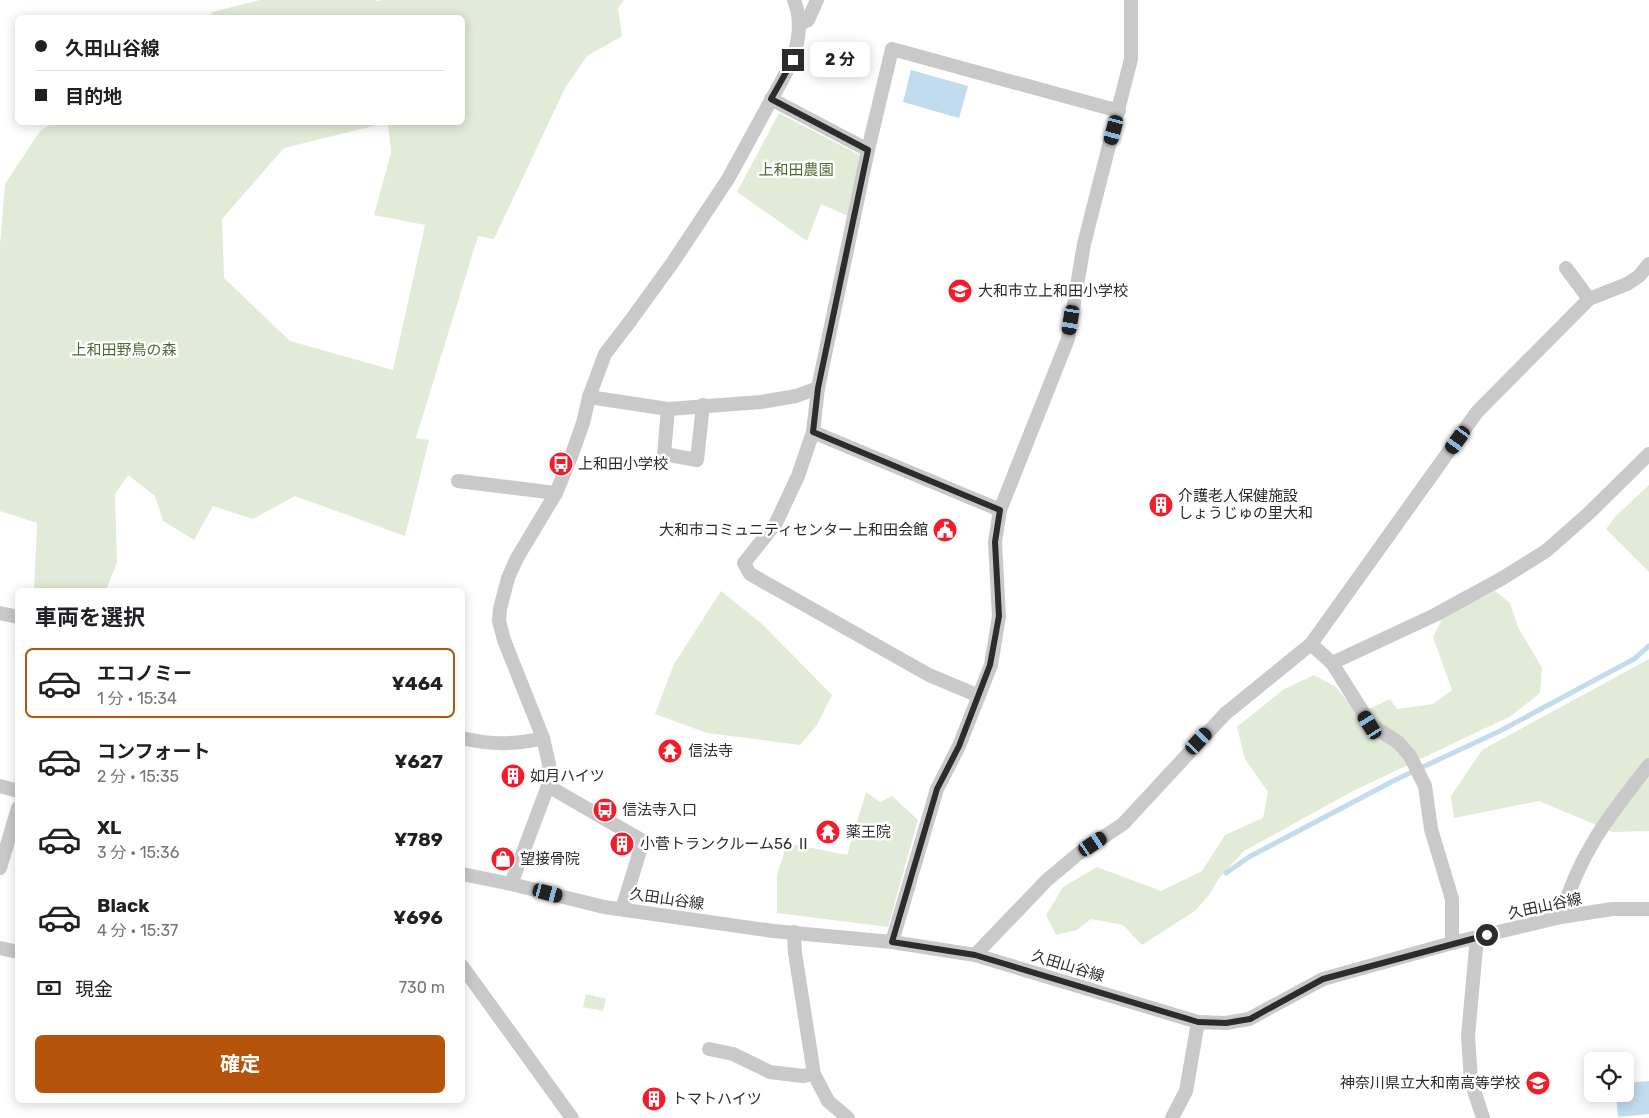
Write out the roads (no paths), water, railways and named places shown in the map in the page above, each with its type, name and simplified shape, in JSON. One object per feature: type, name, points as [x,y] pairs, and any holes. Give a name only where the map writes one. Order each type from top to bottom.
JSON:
[{"type":"street","points":[[511,884],[548,786],[549,764],[543,738],[504,640],[499,621],[508,578],[517,558],[556,492],[572,454],[583,423],[589,397],[605,354],[632,320],[673,262],[728,179],[793,60],[799,40],[799,24],[794,0]]},
{"type":"street","points":[[799,24],[808,20],[817,0]]},
{"type":"street","points":[[892,942],[937,789],[959,746],[990,665],[999,616],[995,542],[1000,510],[1068,339],[1084,244],[1131,59],[1131,0]]},
{"type":"street","points":[[978,696],[929,675],[750,574],[744,564],[776,523],[798,476],[813,432],[818,388],[868,150],[892,49],[1118,111]]},
{"type":"street","points":[[771,99],[868,150]]},
{"type":"street","points":[[975,955],[1047,880],[1078,854],[1123,824],[1225,714],[1311,644],[1477,412],[1589,299],[1627,284],[1639,276],[1649,264]]},
{"type":"street","points":[[1566,268],[1589,299]]},
{"type":"street","points":[[589,397],[668,409],[761,402],[796,396],[818,388]]},
{"type":"street","points":[[668,409],[664,454],[697,460],[703,405]]},
{"type":"street","points":[[813,432],[1000,510]]},
{"type":"street","points":[[1332,663],[1435,615],[1502,579],[1546,551],[1588,514],[1649,454]]},
{"type":"street","points":[[458,480],[556,492]]},
{"type":"street","points":[[0,613],[15,616]]},
{"type":"street","points":[[1311,644],[1332,663],[1370,725],[1399,743],[1410,756],[1425,786],[1431,829],[1452,899],[1452,943]]},
{"type":"street","points":[[465,739],[479,742],[512,744],[543,738]]},
{"type":"street","points":[[1561,917],[1568,890],[1584,856],[1602,827],[1649,765]]},
{"type":"street","points":[[0,786],[15,790]]},
{"type":"street","points":[[548,786],[643,841],[622,909]]},
{"type":"street","points":[[0,868],[15,818]]},
{"type":"street","name":"久田山谷線","points":[[465,875],[604,907],[794,932],[892,942],[975,955],[1198,1022],[1226,1023],[1250,1019],[1323,979],[1452,943],[1561,917],[1612,910],[1649,909]]},
{"type":"street","points":[[794,932],[795,953],[814,1074],[828,1101],[848,1118]]},
{"type":"street","points":[[1477,937],[1468,1036],[1471,1081],[1483,1118]]},
{"type":"street","points":[[0,948],[15,951]]},
{"type":"street","points":[[465,970],[572,1118]]},
{"type":"street","points":[[1172,1118],[1186,1091],[1198,1022]]},
{"type":"street","points":[[709,1049],[733,1054],[770,1072],[803,1076],[814,1074]]},
{"type":"water","points":[[911,70],[968,86],[959,118],[903,102]]},
{"type":"water","points":[[1649,1081],[1649,1114],[1618,1117],[1617,1102],[1634,1102],[1634,1082]]},
{"type":"waterway","points":[[1226,873],[1249,857],[1397,779],[1500,731],[1634,659],[1649,646]]},
{"type":"place","name":"大和市立上和田小学校","points":[[960,291]]},
{"type":"place","name":"上和田小学校","points":[[561,464]]},
{"type":"place","name":"介護老人保健施設 しょうじゅの里大和","points":[[1161,505]]},
{"type":"place","name":"大和市コミュニティセンター上和田会館","points":[[945,530]]},
{"type":"place","name":"信法寺","points":[[670,751]]},
{"type":"place","name":"如月ハイツ","points":[[513,776]]},
{"type":"place","name":"信法寺入口","points":[[605,810]]},
{"type":"place","name":"薬王院","points":[[828,832]]},
{"type":"place","name":"小菅トランクルーム56 Ⅱ","points":[[622,844]]},
{"type":"place","name":"望接骨院","points":[[503,859]]},
{"type":"place","name":"神奈川県立大和南高等学校","points":[[1538,1083]]},
{"type":"place","name":"トマトハイツ","points":[[654,1099]]},
{"type":"park label","name":"上和田農園","points":[[796,170]]},
{"type":"park label","name":"上和田野鳥の森","points":[[124,350]]}]
